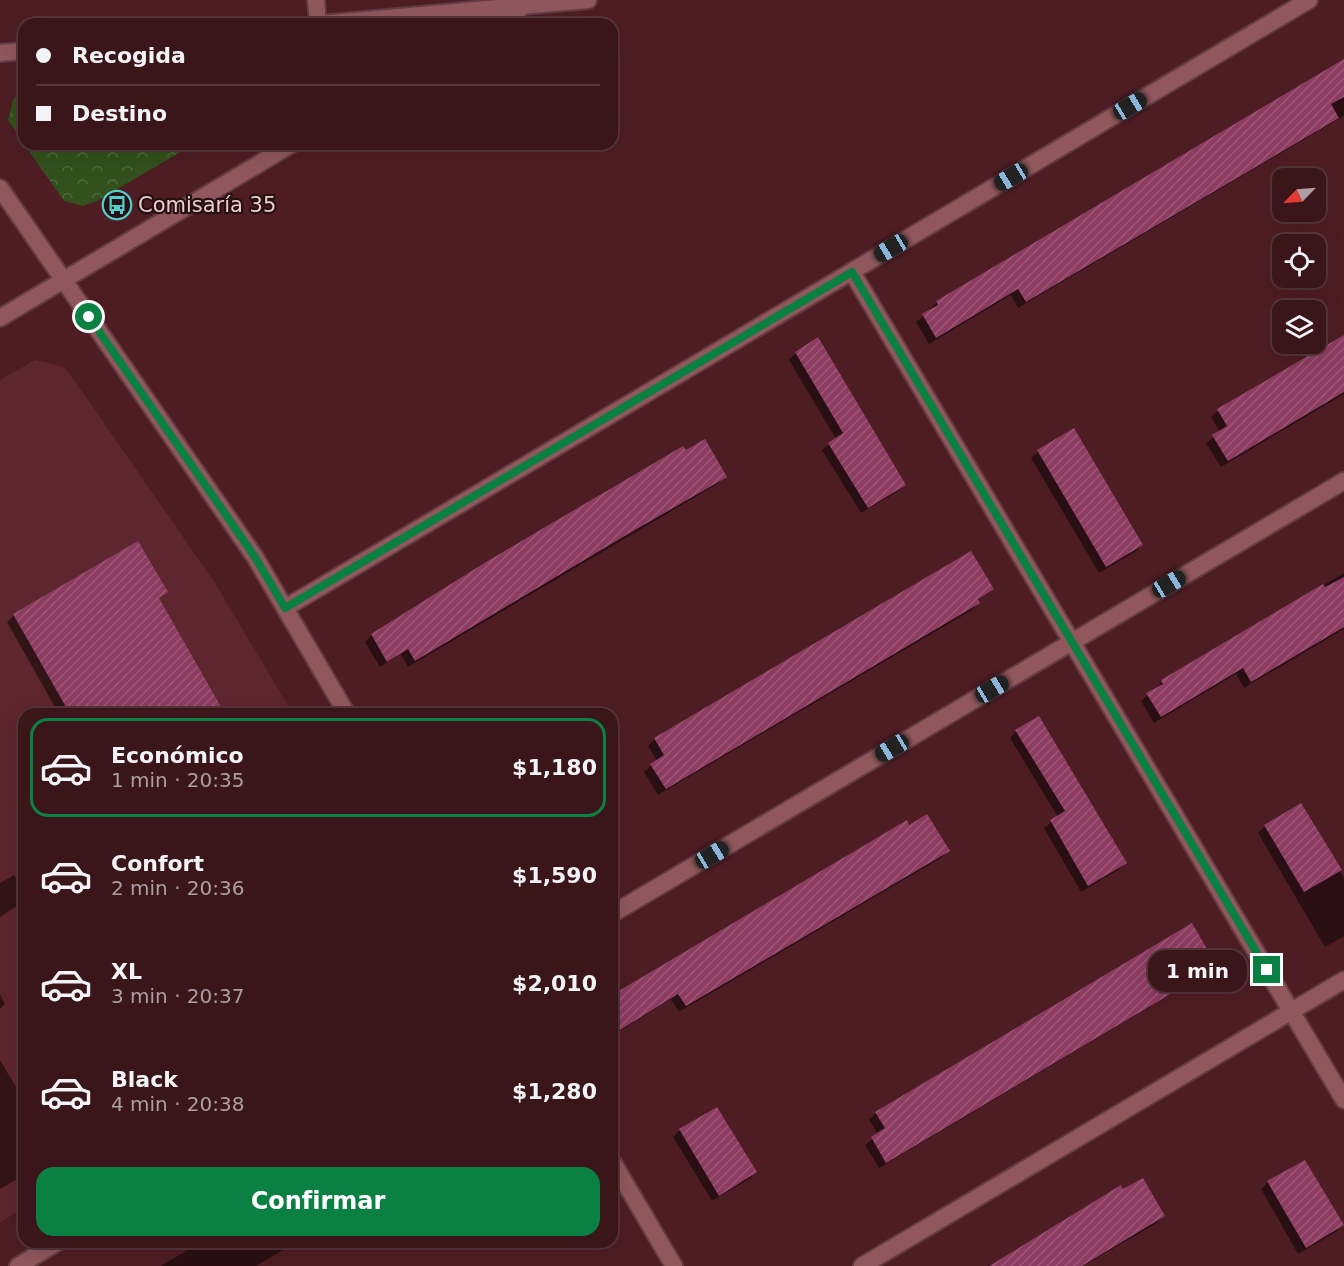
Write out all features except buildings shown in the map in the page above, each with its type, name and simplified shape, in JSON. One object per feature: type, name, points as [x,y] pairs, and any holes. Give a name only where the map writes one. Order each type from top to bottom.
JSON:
[{"type":"street","points":[[316,0],[318,18]]},
{"type":"street","points":[[387,18],[588,0]]},
{"type":"street","points":[[285,608],[1309,0]]},
{"type":"street","points":[[504,18],[524,6]]},
{"type":"street","points":[[0,53],[18,52]]},
{"type":"street","points":[[0,318],[282,150]]},
{"type":"street","points":[[0,188],[255,557],[343,708]]},
{"type":"street","points":[[852,272],[1344,1100]]},
{"type":"street","points":[[618,910],[1344,480]]},
{"type":"street","points":[[862,1266],[1344,980]]},
{"type":"street","points":[[618,1171],[674,1266]]},
{"type":"street","points":[[18,1266],[48,1248]]},
{"type":"shaded area","points":[[35,360],[65,367],[215,583],[289,708],[18,708],[18,1212],[0,1222],[0,380]]},
{"type":"green space","points":[[18,94],[18,134],[8,120],[13,100]]},
{"type":"green space","points":[[28,150],[184,150],[97,201],[83,206],[64,201]]},
{"type":"place","name":"Comisaría 35","points":[[117,205]]},
{"type":"route","points":[[89,317],[255,557],[285,608],[852,272],[1267,970]]}]
